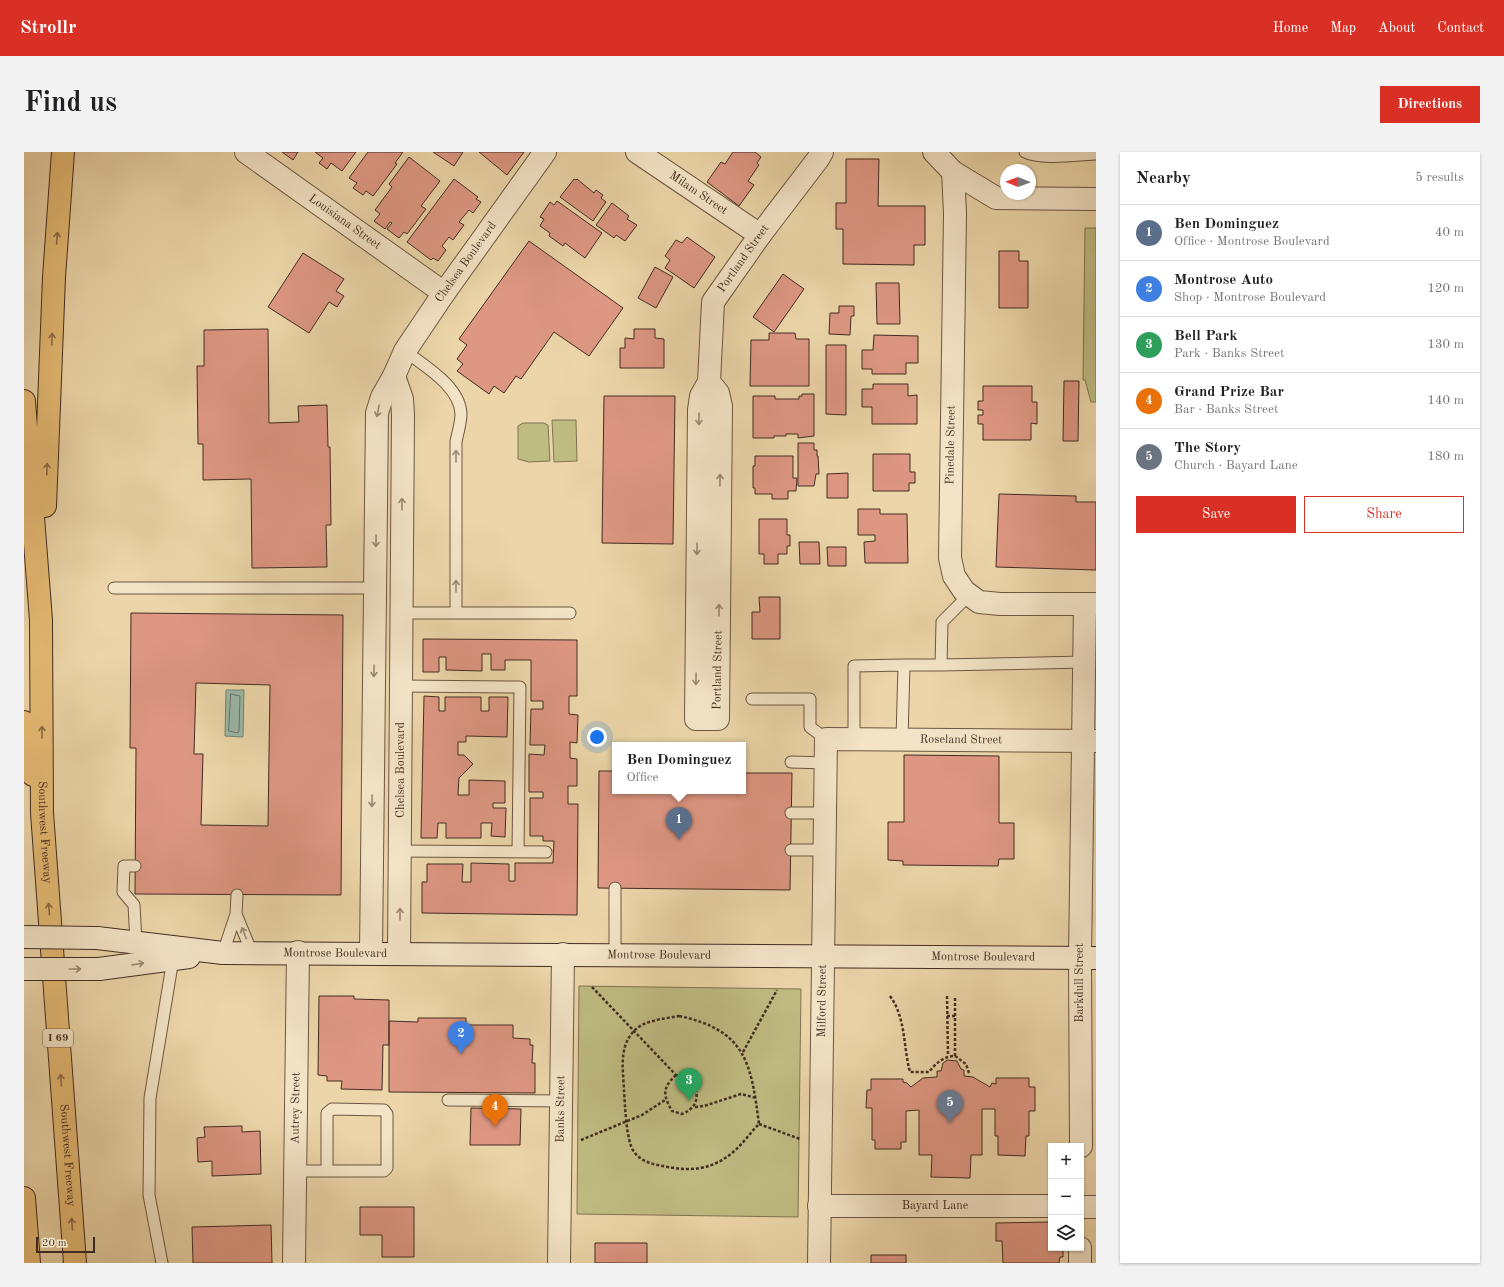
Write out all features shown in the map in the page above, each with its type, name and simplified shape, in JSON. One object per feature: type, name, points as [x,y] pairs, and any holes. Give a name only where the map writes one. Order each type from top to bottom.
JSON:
[{"type":"highway","points":[[41,620],[54,277],[63,152]]},
{"type":"highway","name":"Southwest Freeway","points":[[24,401],[41,620],[42,813],[75,1263]]},
{"type":"highway","points":[[24,722],[26,741],[42,813]]},
{"type":"highway","points":[[24,1198],[29,1263]]},
{"type":"street","name":"Louisiana Street","points":[[246,152],[444,293]]},
{"type":"street","name":"Chelsea Boulevard","points":[[371,953],[377,413],[382,397],[394,376],[405,351],[444,293],[545,152]]},
{"type":"street","name":"Milam Street","points":[[637,152],[760,235]]},
{"type":"street","name":"Portland Street","points":[[709,382],[718,393],[721,406],[718,719],[696,719],[699,410],[701,396],[709,382],[713,302],[760,235],[822,152]]},
{"type":"street","points":[[934,152],[953,172],[996,198],[1096,199]]},
{"type":"street","name":"Pinedale Street","points":[[953,172],[955,213],[950,558],[954,576],[964,591],[979,602],[1000,604],[1090,604]]},
{"type":"street","name":"Chelsea Boulevard","points":[[394,376],[402,399],[403,415],[399,953]]},
{"type":"street","points":[[375,588],[402,588]]},
{"type":"street","name":"Barkdull Street","points":[[1081,1143],[1088,958],[1090,741],[1085,662],[1090,604]]},
{"type":"street","name":"Roseland Street","points":[[826,739],[1090,741]]},
{"type":"street","name":"Milford Street","points":[[819,1263],[826,739]]},
{"type":"street","name":"Montrose Boulevard","points":[[24,937],[97,938],[223,953],[298,952],[1088,958]]},
{"type":"street","name":"Autrey Street","points":[[294,1263],[298,952]]},
{"type":"street","name":"Montrose Boulevard","points":[[24,969],[99,969],[223,953]]},
{"type":"street","name":"Banks Street","points":[[559,1263],[563,954]]},
{"type":"street","name":"Bayard Lane","points":[[819,1206],[1048,1206]]},
{"type":"street","points":[[1084,1207],[1096,1207]]},
{"type":"street","points":[[1080,1251],[1080,1263]]},
{"type":"lane","points":[[1025,152],[1029,155],[1044,156],[1096,154]]},
{"type":"lane","points":[[405,351],[447,383],[453,391],[461,413],[456,441],[456,613]]},
{"type":"lane","points":[[114,588],[375,588]]},
{"type":"lane","points":[[941,665],[942,622],[969,595]]},
{"type":"lane","points":[[402,613],[570,613]]},
{"type":"lane","points":[[854,739],[854,666],[1085,662]]},
{"type":"lane","points":[[902,739],[904,665]]},
{"type":"lane","points":[[401,686],[520,687],[518,852]]},
{"type":"lane","points":[[752,699],[810,699],[810,727],[826,739]]},
{"type":"lane","points":[[791,762],[826,763]]},
{"type":"lane","points":[[791,813],[825,813]]},
{"type":"lane","points":[[791,850],[824,850]]},
{"type":"lane","points":[[400,851],[546,852]]},
{"type":"lane","points":[[135,866],[124,866],[123,892],[134,905],[136,943]]},
{"type":"lane","points":[[615,888],[615,954]]},
{"type":"lane","points":[[223,953],[236,914],[237,895]]},
{"type":"lane","points":[[236,914],[252,953]]},
{"type":"lane","points":[[162,1263],[149,1195],[150,1098],[173,959]]},
{"type":"lane","points":[[448,1100],[561,1101]]},
{"type":"lane","points":[[295,1171],[327,1171],[384,1171],[387,1168],[388,1114],[384,1110],[332,1109],[327,1113],[327,1171]]},
{"type":"path","points":[[592,987],[676,1074],[683,1076],[692,1082],[697,1099],[695,1107],[691,1111],[682,1114],[672,1111],[665,1100],[665,1091],[669,1082],[676,1074]]},
{"type":"path","points":[[743,1053],[777,990]]},
{"type":"path","points":[[890,996],[898,1007],[901,1018],[910,1072],[929,1072],[934,1065],[948,1056],[955,1056],[966,1064],[969,1073]]},
{"type":"path","points":[[947,996],[948,1056]]},
{"type":"path","points":[[955,996],[955,1056]]},
{"type":"path","points":[[679,1016],[702,1021],[722,1032],[736,1043],[743,1053],[750,1069],[756,1098],[759,1124],[733,1153],[719,1162],[696,1170],[671,1168],[646,1163],[634,1152],[626,1122],[622,1066],[624,1044],[634,1031],[642,1025],[679,1016]]},
{"type":"path","points":[[947,1016],[956,1016]]},
{"type":"path","points":[[948,1033],[955,1033]]},
{"type":"path","points":[[695,1107],[704,1106],[741,1094],[756,1098]]},
{"type":"path","points":[[606,1130],[642,1115],[665,1100]]},
{"type":"path","points":[[759,1124],[820,1146]]},
{"type":"shaded area","points":[[1085,228],[1096,228],[1096,402],[1091,402],[1085,380],[1083,380]]},
{"type":"shaded area","points":[[552,420],[576,420],[577,461],[554,462]]},
{"type":"shaded area","points":[[523,423],[544,423],[548,425],[550,461],[529,462],[518,459],[518,426]]},
{"type":"shaded area","points":[[579,986],[801,989],[798,1217],[577,1214]]},
{"type":"water","points":[[226,690],[244,690],[243,737],[225,736]]},
{"type":"building","points":[[282,152],[298,152],[293,160]]},
{"type":"building","points":[[315,152],[356,152],[342,171],[331,163],[327,169],[319,163],[323,158]]},
{"type":"building","points":[[368,152],[403,152],[395,163],[397,164],[373,196],[366,191],[363,195],[353,188],[357,183],[349,178]]},
{"type":"building","points":[[433,152],[463,152],[454,166]]},
{"type":"building","points":[[479,152],[524,152],[507,175]]},
{"type":"building","points":[[733,152],[755,152],[761,157],[757,163],[759,165],[748,181],[754,185],[739,206],[707,182],[721,162],[725,164]]},
{"type":"building","points":[[409,157],[440,181],[421,206],[426,209],[407,234],[404,232],[399,238],[387,229],[392,223],[390,222],[385,229],[374,221],[380,214],[375,210],[392,187],[389,184]]},
{"type":"building","points":[[846,159],[879,159],[878,206],[925,206],[925,245],[914,245],[914,265],[843,264],[843,229],[836,229],[836,203],[846,203]]},
{"type":"building","points":[[454,179],[478,197],[476,199],[481,202],[473,213],[469,210],[459,222],[464,225],[453,240],[449,237],[442,246],[446,250],[438,261],[433,258],[431,260],[407,242]]},
{"type":"building","points":[[574,179],[577,179],[594,193],[596,190],[603,195],[601,198],[606,202],[593,221],[560,197]]},
{"type":"building","points":[[557,201],[602,233],[585,258],[565,243],[563,246],[549,236],[550,233],[540,226],[544,219],[540,217],[550,202],[554,205]]},
{"type":"building","points":[[612,203],[629,216],[627,219],[637,225],[625,241],[616,235],[614,238],[596,225]]},
{"type":"building","points":[[687,237],[715,257],[694,288],[665,268],[670,260],[665,256],[676,240],[682,243]]},
{"type":"building","points":[[529,241],[623,308],[589,356],[554,332],[521,379],[516,376],[504,393],[494,386],[489,394],[457,371],[463,364],[457,359],[467,345],[459,339]]},
{"type":"building","points":[[999,251],[1019,251],[1019,261],[1028,261],[1028,308],[999,308]]},
{"type":"building","points":[[303,253],[344,279],[336,291],[344,296],[337,307],[329,302],[309,333],[268,307]]},
{"type":"building","points":[[655,267],[673,277],[656,308],[638,298]]},
{"type":"building","points":[[783,274],[804,289],[774,332],[753,317]]},
{"type":"building","points":[[876,283],[899,283],[900,324],[877,324]]},
{"type":"building","points":[[839,306],[854,306],[854,316],[851,316],[850,335],[829,334],[830,313],[839,313]]},
{"type":"building","points":[[268,329],[269,423],[299,422],[298,406],[327,405],[328,447],[330,447],[331,525],[326,525],[327,567],[252,568],[251,479],[203,480],[203,444],[198,444],[197,366],[204,366],[204,330]]},
{"type":"building","points":[[634,329],[655,329],[655,338],[664,339],[664,368],[620,368],[620,348],[625,348],[625,338],[634,339]]},
{"type":"building","points":[[769,333],[795,333],[796,339],[809,339],[809,386],[750,386],[751,340],[769,340]]},
{"type":"building","points":[[874,335],[918,336],[918,363],[906,363],[906,374],[872,374],[872,369],[862,369],[862,350],[873,350]]},
{"type":"building","points":[[826,345],[846,345],[846,415],[826,414]]},
{"type":"building","points":[[1064,381],[1079,381],[1078,441],[1063,441]]},
{"type":"building","points":[[873,384],[908,384],[908,396],[917,395],[917,424],[872,424],[872,407],[862,407],[862,389],[873,389]]},
{"type":"building","points":[[983,386],[1032,386],[1032,402],[1037,402],[1037,424],[1031,423],[1031,440],[983,440],[983,424],[978,424],[978,415],[983,415],[983,410],[978,410],[978,401],[983,401]]},
{"type":"building","points":[[802,394],[814,394],[814,436],[798,438],[798,434],[786,434],[786,436],[774,436],[774,438],[753,438],[753,396],[775,396],[775,399],[799,399],[799,396],[802,396]]},
{"type":"building","points":[[604,396],[675,396],[673,544],[602,543]]},
{"type":"building","points":[[798,443],[814,443],[814,450],[817,450],[819,474],[816,474],[814,486],[798,486]]},
{"type":"building","points":[[873,454],[910,454],[910,472],[915,472],[915,483],[909,483],[909,491],[873,491]]},
{"type":"building","points":[[755,456],[793,456],[793,478],[797,478],[796,491],[788,491],[788,499],[772,499],[772,494],[755,494],[755,488],[753,488],[753,466],[755,466]]},
{"type":"building","points":[[848,473],[848,498],[827,498],[827,474]]},
{"type":"building","points":[[999,494],[1076,496],[1076,502],[1096,502],[1096,570],[996,567]]},
{"type":"building","points":[[858,509],[880,509],[880,514],[907,514],[908,563],[865,563],[864,542],[875,541],[875,535],[858,535]]},
{"type":"building","points":[[759,519],[787,519],[787,535],[790,535],[790,546],[787,546],[787,554],[778,554],[778,564],[764,564],[764,554],[759,554]]},
{"type":"building","points":[[799,542],[819,542],[820,564],[800,564]]},
{"type":"building","points":[[827,547],[846,547],[846,566],[828,566]]},
{"type":"building","points":[[759,597],[780,597],[780,639],[752,639],[752,612],[760,612]]},
{"type":"building","points":[[131,613],[343,615],[341,895],[135,894],[136,748],[130,748]],"holes":[[[196,683],[270,685],[268,826],[201,825],[203,754],[194,754]]]},
{"type":"building","points":[[423,639],[577,640],[577,696],[569,696],[569,714],[578,715],[577,743],[570,742],[570,758],[577,759],[577,786],[568,786],[568,804],[578,804],[577,915],[422,913],[422,882],[427,882],[427,864],[463,864],[462,882],[471,882],[471,863],[509,864],[509,881],[515,881],[515,863],[553,863],[554,841],[543,841],[543,836],[530,836],[530,798],[543,798],[543,792],[529,792],[529,754],[544,755],[545,745],[530,745],[531,709],[543,709],[543,701],[531,701],[531,660],[505,660],[505,670],[491,670],[491,654],[482,654],[482,671],[446,670],[446,657],[439,657],[439,672],[423,672]]},
{"type":"building","points":[[424,696],[439,697],[439,711],[445,711],[445,697],[481,697],[481,711],[489,711],[489,697],[508,697],[507,737],[466,736],[466,742],[458,742],[458,755],[464,755],[473,764],[459,778],[458,795],[469,795],[469,780],[505,781],[505,803],[493,803],[493,808],[506,808],[505,837],[491,836],[492,823],[481,823],[481,838],[446,838],[446,823],[438,823],[437,838],[421,838]]},
{"type":"building","points":[[904,755],[999,756],[999,823],[1014,823],[1014,859],[999,859],[998,866],[903,865],[903,861],[888,860],[888,822],[904,822]]},
{"type":"building","points":[[599,771],[612,771],[612,794],[746,794],[746,773],[792,773],[790,890],[598,888]]},
{"type":"building","points":[[319,996],[354,996],[354,999],[389,1000],[389,1045],[383,1045],[382,1090],[341,1089],[342,1081],[327,1081],[327,1076],[318,1075]]},
{"type":"building","points":[[418,1018],[466,1018],[466,1025],[513,1025],[513,1038],[530,1039],[530,1045],[533,1045],[532,1063],[535,1063],[535,1093],[389,1092],[389,1021],[418,1022]]},
{"type":"building","points":[[947,1060],[957,1061],[961,1069],[964,1070],[964,1076],[973,1077],[990,1087],[992,1083],[996,1084],[996,1078],[1029,1078],[1029,1087],[1035,1087],[1035,1111],[1029,1111],[1029,1136],[1026,1136],[1025,1156],[998,1155],[998,1136],[995,1136],[995,1109],[982,1109],[982,1155],[971,1155],[970,1178],[931,1177],[932,1155],[919,1155],[919,1110],[906,1111],[906,1142],[901,1142],[901,1149],[875,1149],[875,1140],[872,1140],[872,1108],[866,1108],[867,1090],[871,1090],[871,1079],[903,1079],[903,1082],[907,1083],[911,1087],[923,1078],[937,1077],[937,1071],[941,1071],[943,1063]]},
{"type":"building","points":[[471,1108],[521,1109],[520,1145],[470,1145]]},
{"type":"building","points":[[242,1126],[242,1132],[260,1131],[261,1174],[212,1176],[212,1161],[198,1162],[197,1138],[205,1137],[204,1127]]},
{"type":"building","points":[[360,1207],[414,1207],[414,1257],[382,1257],[382,1235],[360,1235]]},
{"type":"building","points":[[1048,1222],[1048,1251],[1063,1251],[1063,1257],[1060,1257],[1059,1263],[1003,1263],[1002,1241],[996,1241],[996,1223]]},
{"type":"building","points":[[271,1225],[272,1263],[193,1263],[192,1227]]},
{"type":"building","points":[[595,1243],[647,1243],[647,1263],[595,1263]]},
{"type":"building","points":[[871,1255],[906,1255],[906,1263],[871,1263]]},
{"type":"place","name":"Ben Dominguez","points":[[679,840]]},
{"type":"place","name":"Montrose Auto","points":[[461,1054]]},
{"type":"place","name":"Bell Park","points":[[689,1101]]},
{"type":"place","name":"The Story","points":[[950,1123]]},
{"type":"place","name":"Grand Prize Bar","points":[[495,1127]]}]
